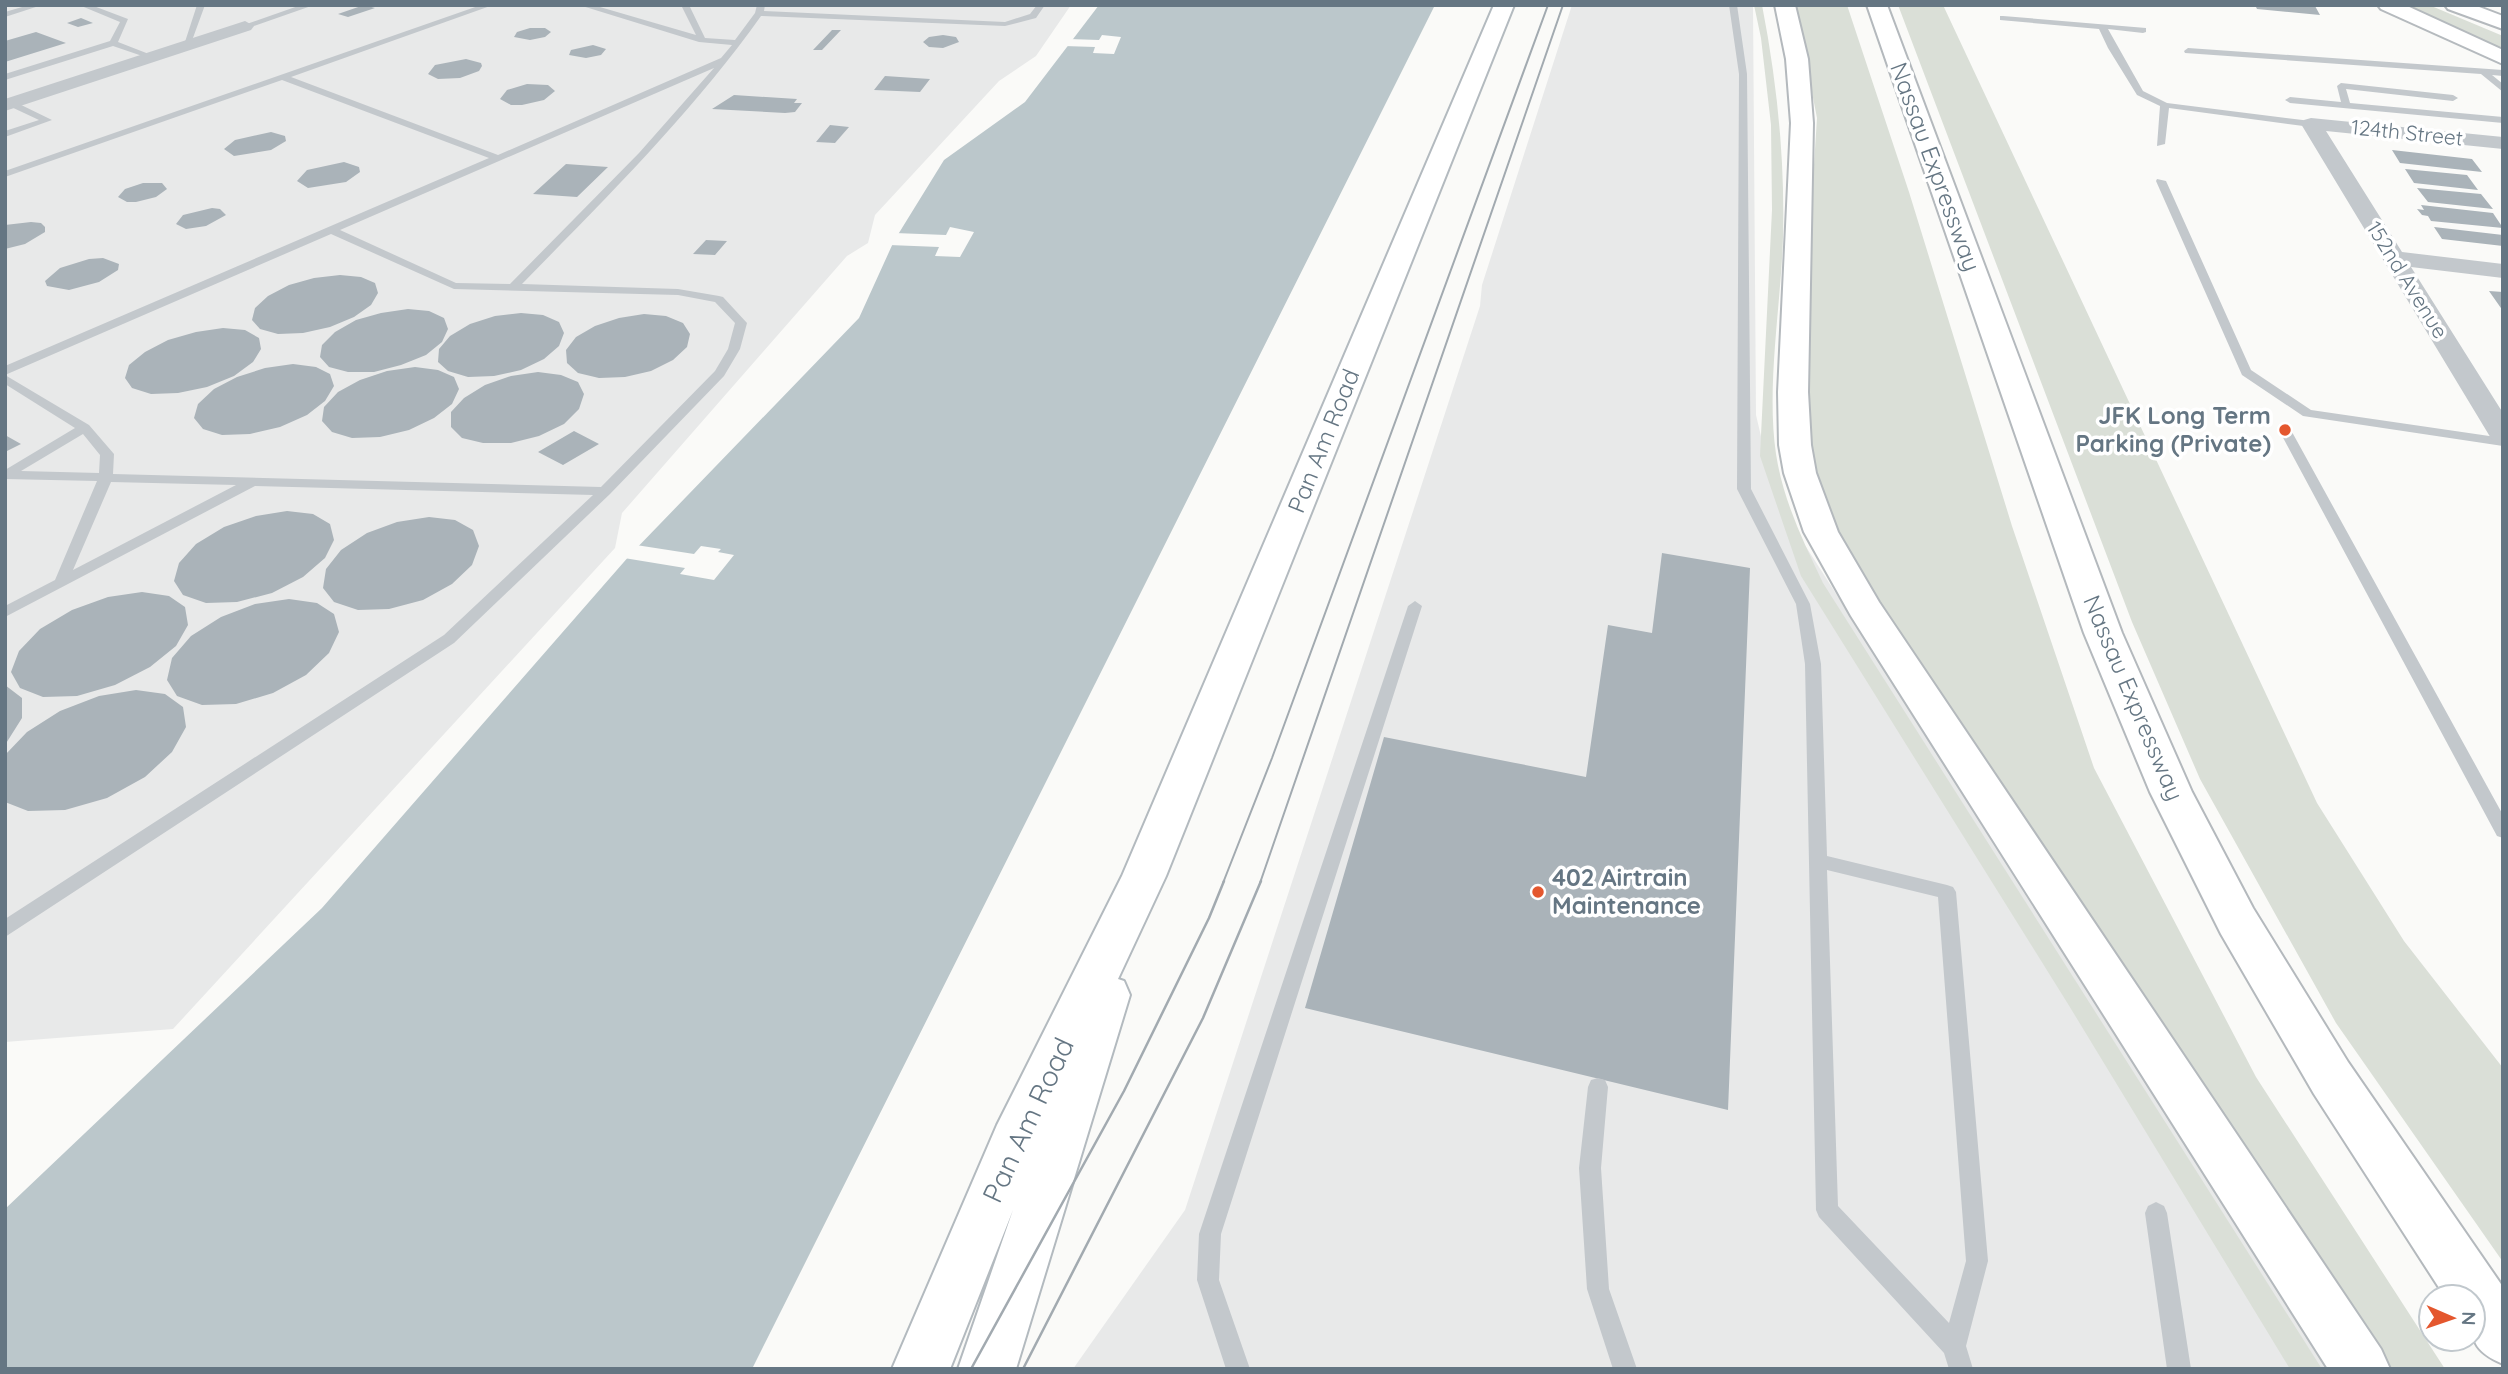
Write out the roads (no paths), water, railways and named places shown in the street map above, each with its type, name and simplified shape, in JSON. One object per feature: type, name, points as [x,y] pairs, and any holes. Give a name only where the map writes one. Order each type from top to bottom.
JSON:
[{"type":"main road","name":"Pan Am Road","points":[[921,1369],[1015,1142],[1144,876],[1504,5]]},
{"type":"main road","points":[[1785,5],[1797,59],[1803,135],[1792,421],[1800,473],[1821,532],[1864,607],[2361,1369]]},
{"type":"main road","name":"Nassau Expressway","points":[[1877,5],[2103,633],[2166,780],[2237,921],[2324,1066],[2394,1176],[2503,1336]]},
{"type":"main road","points":[[2388,5],[2503,58]]},
{"type":"main road","points":[[2455,5],[2503,23]]},
{"type":"main road","points":[[2478,5],[2503,15]]},
{"type":"main road","name":"Pan Am Road","points":[[1002,1350],[1144,876]]},
{"type":"street","points":[[7,104],[246,26]]},
{"type":"street","name":"124th Street","points":[[2311,124],[2503,143]]},
{"type":"street","name":"152nd Avenue","points":[[2311,124],[2503,435]]},
{"type":"street","points":[[2393,258],[2503,271]]},
{"type":"lane","points":[[5,15],[38,5]]},
{"type":"lane","points":[[83,5],[125,21],[113,43]]},
{"type":"lane","points":[[186,46],[201,5]]},
{"type":"lane","points":[[246,26],[310,5]]},
{"type":"lane","points":[[5,174],[489,5]]},
{"type":"lane","points":[[583,5],[702,40],[738,43]]},
{"type":"lane","points":[[685,5],[702,40]]},
{"type":"lane","points":[[514,286],[654,142],[725,60],[760,9],[1005,24],[1033,16],[1041,5]]},
{"type":"lane","points":[[1732,5],[1743,74],[1744,489],[1803,604],[1813,664],[1827,1210],[1954,1346],[1961,1369]]},
{"type":"lane","points":[[2003,18],[2143,30]]},
{"type":"lane","points":[[2102,26],[2112,48],[2140,93],[2165,105],[2311,124]]},
{"type":"lane","points":[[5,78],[113,43],[151,58]]},
{"type":"lane","points":[[2188,51],[2366,77],[2453,98]]},
{"type":"lane","points":[[5,371],[725,60]]},
{"type":"lane","points":[[2484,72],[2503,89]]},
{"type":"lane","points":[[2346,104],[2341,86],[2366,77],[2503,73]]},
{"type":"lane","points":[[282,77],[498,158]]},
{"type":"lane","points":[[2290,100],[2503,120]]},
{"type":"lane","points":[[5,134],[47,120],[7,104]]},
{"type":"lane","points":[[2160,144],[2165,105]]},
{"type":"lane","points":[[2161,181],[2246,372],[2307,412],[2503,442]]},
{"type":"lane","points":[[5,929],[449,639],[605,491],[720,373],[734,349],[741,323],[719,299],[678,292],[454,286],[331,230]]},
{"type":"lane","points":[[5,379],[84,428],[107,454],[106,477],[61,582]]},
{"type":"lane","points":[[5,475],[84,428]]},
{"type":"lane","points":[[2286,432],[2503,831]]},
{"type":"lane","points":[[5,475],[605,491]]},
{"type":"lane","points":[[5,612],[254,481]]},
{"type":"lane","points":[[1238,1369],[1208,1280],[1210,1234],[1415,606]]},
{"type":"lane","points":[[1819,861],[1947,892],[1978,1261],[1954,1346]]},
{"type":"lane","points":[[1598,1087],[1590,1168],[1598,1289],[1625,1369]]},
{"type":"lane","points":[[2156,1213],[2179,1369]]},
{"type":"tram line","points":[[1223,883],[1272,758],[1548,5]]},
{"type":"tram line","points":[[1260,883],[1563,5]]},
{"type":"tram line","points":[[971,1369],[1124,1091],[1209,918],[1224,881]]},
{"type":"tram line","points":[[1023,1369],[1203,1018],[1261,881]]},
{"type":"place","name":"JFK Long Term Parking (Private)","points":[[2285,430]]},
{"type":"place","name":"402 Airtrain Maintenance","points":[[1538,892]]}]
